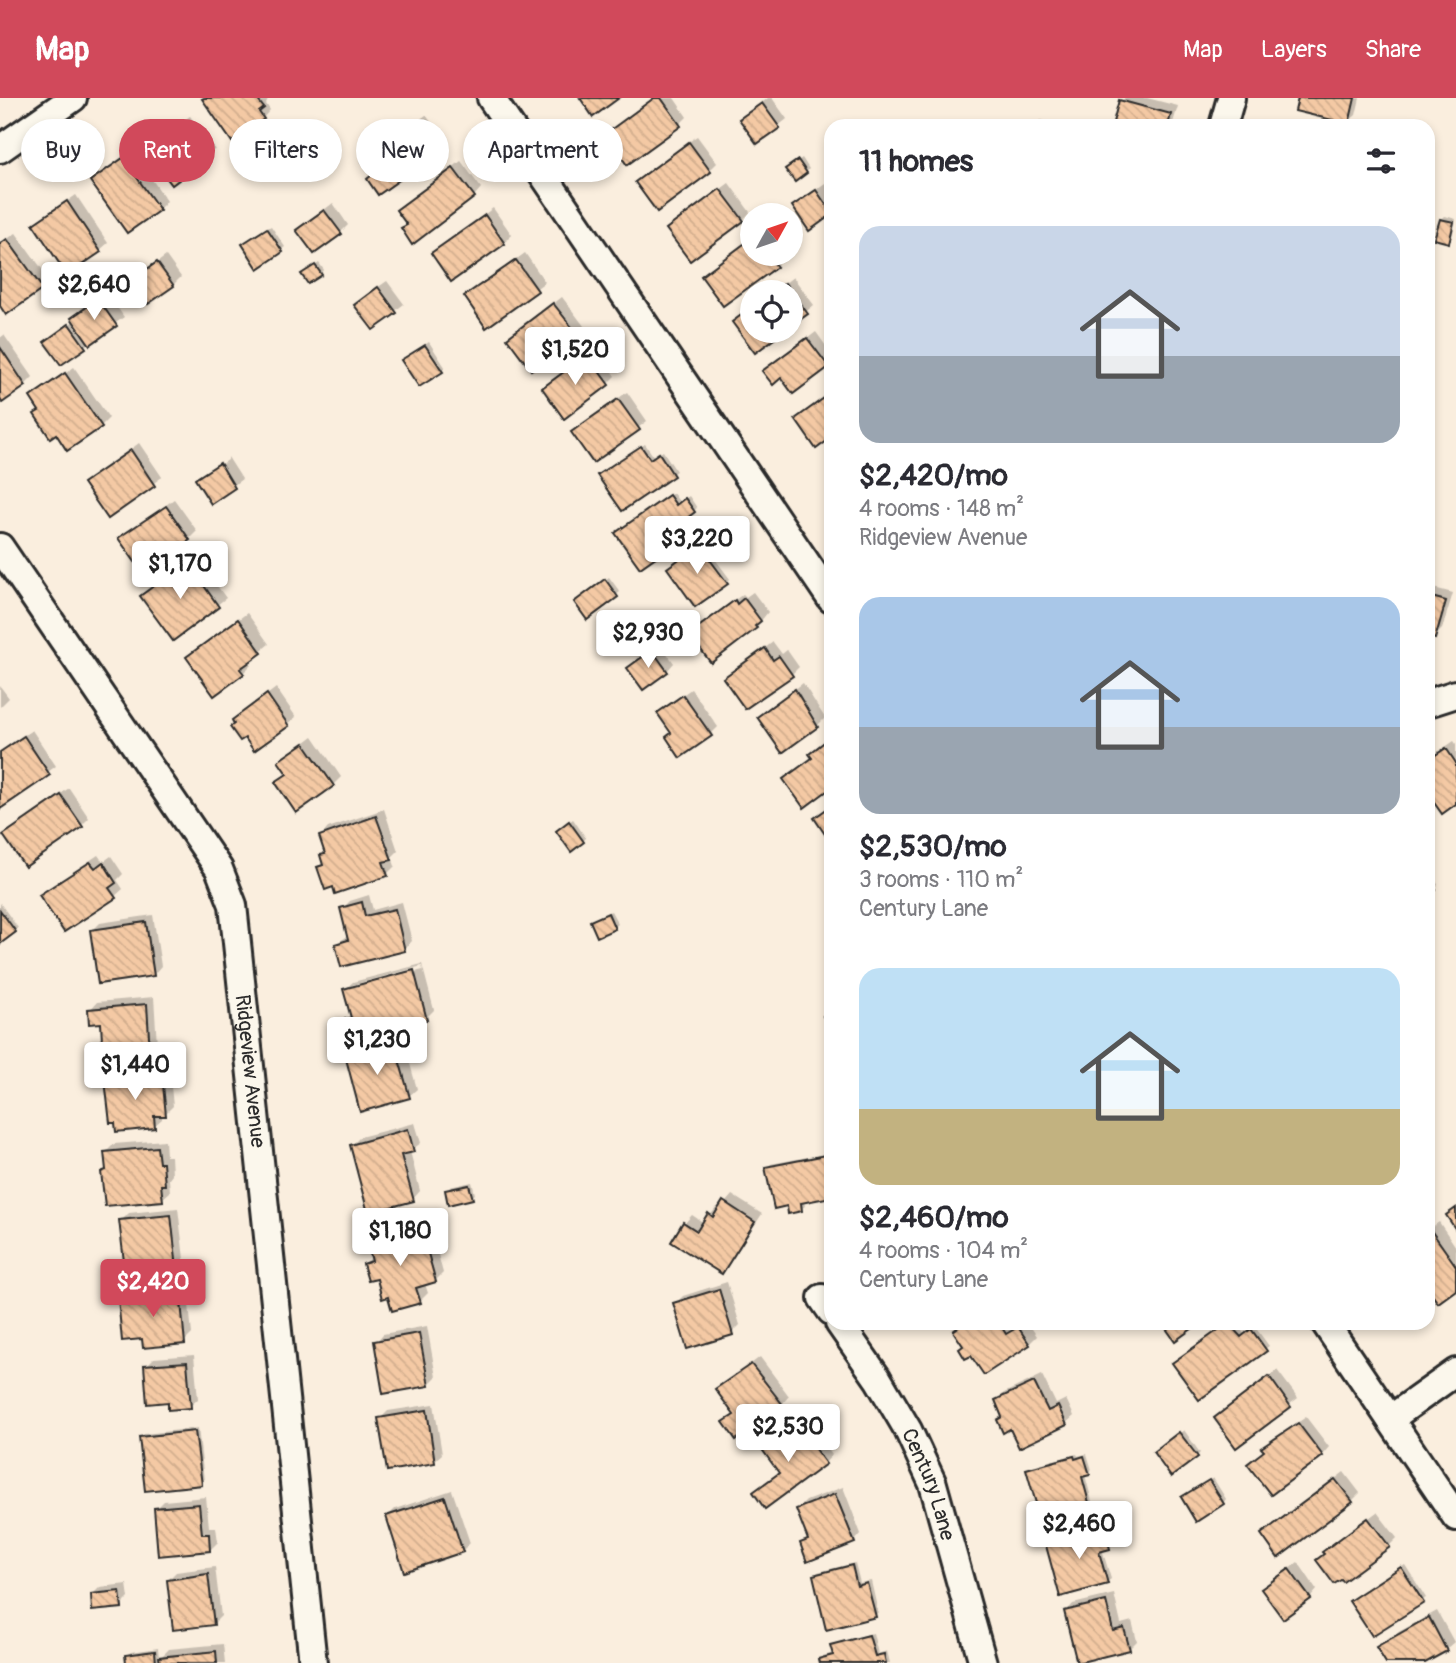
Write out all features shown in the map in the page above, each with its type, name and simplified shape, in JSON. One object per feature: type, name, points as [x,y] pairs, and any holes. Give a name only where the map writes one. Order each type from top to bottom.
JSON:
[{"type":"street","points":[[0,149],[73,98]]},
{"type":"street","points":[[491,98],[824,589]]},
{"type":"street","points":[[1225,119],[1231,98]]},
{"type":"street","name":"Ridgeview Avenue","points":[[0,547],[219,869],[233,905],[313,1663]]},
{"type":"street","points":[[1435,701],[1456,694]]},
{"type":"street","name":"Century Lane","points":[[844,1330],[878,1379],[908,1430],[933,1484],[983,1663]]},
{"type":"street","points":[[1330,1330],[1456,1517]]},
{"type":"street","points":[[1390,1419],[1456,1372]]},
{"type":"building","points":[[256,98],[264,108],[259,112],[264,119],[229,119],[229,138],[202,99]]},
{"type":"building","points":[[580,98],[619,98],[593,117]]},
{"type":"building","points":[[654,98],[661,98],[681,126],[627,165],[623,159],[623,121]]},
{"type":"building","points":[[1298,98],[1355,98],[1350,119],[1328,119],[1295,111]]},
{"type":"building","points":[[1119,100],[1171,114],[1170,119],[1114,119]]},
{"type":"building","points":[[762,103],[780,128],[757,144],[739,119]]},
{"type":"building","points":[[689,142],[711,172],[657,212],[635,182]]},
{"type":"building","points":[[798,160],[807,173],[795,182],[785,169]]},
{"type":"building","points":[[119,161],[119,182],[140,182],[160,210],[127,233],[91,182],[105,182],[105,171]]},
{"type":"building","points":[[453,168],[475,197],[412,245],[401,228],[407,225],[396,210],[434,182],[449,182],[449,171]]},
{"type":"building","points":[[369,182],[396,182],[378,195]]},
{"type":"building","points":[[720,189],[740,216],[740,224],[690,261],[666,229]]},
{"type":"building","points":[[816,190],[824,202],[824,220],[809,231],[803,222],[803,203],[796,203]]},
{"type":"building","points":[[67,201],[101,252],[67,275],[33,224]]},
{"type":"building","points":[[324,210],[342,234],[314,254],[296,230]]},
{"type":"building","points":[[485,215],[505,244],[451,282],[431,253]]},
{"type":"building","points":[[1440,219],[1454,222],[1449,243],[1435,239]]},
{"type":"building","points":[[267,228],[283,252],[258,269],[242,244]]},
{"type":"building","points":[[7,239],[43,289],[6,315],[0,306],[0,244]]},
{"type":"building","points":[[740,247],[740,266],[777,267],[759,280],[740,280],[740,294],[723,306],[701,276]]},
{"type":"building","points":[[516,260],[538,291],[486,328],[464,296]]},
{"type":"building","points":[[157,262],[174,286],[148,304],[132,280]]},
{"type":"building","points":[[315,265],[322,275],[308,284],[301,274]]},
{"type":"building","points":[[378,287],[397,313],[373,330],[354,305]]},
{"type":"building","points":[[98,299],[117,326],[90,345],[71,318]]},
{"type":"building","points":[[553,303],[578,335],[531,370],[507,338]]},
{"type":"building","points":[[740,316],[740,333],[732,322]]},
{"type":"building","points":[[69,324],[86,348],[61,365],[44,342]]},
{"type":"building","points":[[807,338],[824,360],[824,371],[793,394],[781,378],[773,385],[762,371]]},
{"type":"building","points":[[748,343],[769,343],[755,353]]},
{"type":"building","points":[[425,345],[443,372],[419,387],[401,360]]},
{"type":"building","points":[[0,347],[26,386],[2,403],[0,399]]},
{"type":"building","points":[[587,355],[609,385],[564,419],[542,388]]},
{"type":"building","points":[[65,373],[102,427],[67,451],[56,434],[50,438],[34,414],[39,411],[30,397]]},
{"type":"building","points":[[824,398],[824,443],[816,449],[795,419]]},
{"type":"building","points":[[618,399],[640,430],[593,463],[571,432]]},
{"type":"building","points":[[641,446],[650,459],[659,453],[674,476],[622,511],[597,475]]},
{"type":"building","points":[[131,450],[155,486],[108,519],[83,483]]},
{"type":"building","points":[[220,463],[235,488],[211,504],[195,479]]},
{"type":"building","points":[[669,495],[676,505],[685,498],[695,512],[686,519],[694,530],[640,568],[615,533]]},
{"type":"building","points":[[166,506],[190,540],[143,573],[118,538]]},
{"type":"building","points":[[699,545],[728,584],[695,607],[667,568]]},
{"type":"building","points":[[187,562],[219,607],[173,641],[140,596]]},
{"type":"building","points":[[605,579],[618,597],[587,620],[574,602]]},
{"type":"building","points":[[744,598],[761,621],[755,626],[757,628],[711,663],[689,634],[735,600],[737,604]]},
{"type":"building","points":[[1435,598],[1446,601],[1435,639]]},
{"type":"building","points":[[238,619],[262,653],[240,669],[244,674],[214,696],[186,657]]},
{"type":"building","points":[[765,648],[773,660],[779,656],[793,676],[745,709],[723,678]]},
{"type":"building","points":[[652,650],[668,672],[643,690],[627,668]]},
{"type":"building","points":[[795,689],[818,727],[782,753],[757,717]]},
{"type":"building","points":[[267,694],[289,726],[254,751],[245,738],[240,741],[230,727],[234,724],[232,720]]},
{"type":"building","points":[[683,695],[712,736],[680,758],[666,737],[671,733],[657,713]]},
{"type":"building","points":[[24,736],[50,775],[0,809],[0,752]]},
{"type":"building","points":[[824,742],[824,793],[804,808],[783,779],[812,758],[809,754]]},
{"type":"building","points":[[304,743],[334,786],[296,813],[275,782],[287,774],[278,761]]},
{"type":"building","points":[[1446,748],[1456,763],[1456,804],[1442,814],[1435,804],[1435,755]]},
{"type":"building","points":[[61,795],[83,827],[25,867],[3,835]]},
{"type":"building","points":[[824,811],[824,833],[814,818]]},
{"type":"building","points":[[376,816],[392,860],[383,862],[388,876],[335,894],[333,887],[325,890],[317,867],[323,865],[320,855],[325,854],[319,836]]},
{"type":"building","points":[[569,821],[584,842],[571,852],[556,831]]},
{"type":"building","points":[[90,862],[95,868],[103,862],[116,883],[109,888],[116,898],[64,932],[39,895]]},
{"type":"building","points":[[362,902],[365,916],[395,909],[405,951],[341,967],[335,944],[348,940],[340,908]]},
{"type":"building","points":[[0,910],[16,932],[0,944]]},
{"type":"building","points":[[608,913],[615,929],[597,937],[590,921]]},
{"type":"building","points":[[146,922],[154,976],[98,984],[90,930]]},
{"type":"building","points":[[414,970],[427,1020],[350,1040],[345,1019],[351,1018],[343,989]]},
{"type":"building","points":[[147,1004],[150,1054],[103,1058],[101,1023],[89,1024],[88,1009]]},
{"type":"building","points":[[394,1042],[410,1098],[360,1112],[345,1055]]},
{"type":"building","points":[[162,1074],[166,1116],[154,1116],[155,1128],[116,1132],[115,1123],[110,1123],[105,1080]]},
{"type":"building","points":[[408,1129],[414,1152],[401,1155],[414,1201],[368,1213],[350,1145]]},
{"type":"building","points":[[157,1147],[159,1163],[163,1163],[163,1201],[105,1206],[101,1172],[106,1170],[104,1152]]},
{"type":"building","points":[[824,1155],[824,1198],[801,1203],[802,1211],[788,1214],[787,1206],[774,1209],[765,1167]]},
{"type":"building","points":[[469,1185],[473,1199],[448,1205],[445,1190]]},
{"type":"building","points":[[723,1201],[755,1222],[722,1274],[671,1242],[683,1222],[697,1231],[708,1213],[713,1217]]},
{"type":"building","points":[[1456,1208],[1456,1230],[1446,1215]]},
{"type":"building","points":[[171,1215],[177,1269],[153,1272],[153,1267],[125,1270],[119,1220]]},
{"type":"building","points":[[421,1228],[436,1282],[416,1288],[421,1303],[392,1311],[388,1297],[382,1299],[377,1279],[368,1281],[363,1264],[372,1261],[367,1243]]},
{"type":"building","points":[[1435,1236],[1456,1266],[1456,1290],[1438,1303],[1435,1299]]},
{"type":"building","points":[[719,1289],[733,1335],[687,1349],[673,1303]]},
{"type":"building","points":[[180,1291],[185,1344],[143,1348],[142,1339],[122,1341],[118,1298]]},
{"type":"building","points":[[1003,1330],[1006,1334],[1020,1330],[1030,1345],[984,1375],[971,1356],[965,1359],[959,1349],[963,1346],[953,1331]]},
{"type":"building","points":[[1167,1330],[1190,1330],[1175,1341]]},
{"type":"building","points":[[1218,1330],[1234,1330],[1241,1337],[1252,1330],[1267,1351],[1199,1400],[1172,1363]]},
{"type":"building","points":[[419,1333],[429,1386],[383,1394],[374,1341]]},
{"type":"building","points":[[187,1362],[191,1408],[168,1410],[168,1402],[147,1404],[144,1365]]},
{"type":"building","points":[[751,1364],[783,1405],[736,1440],[723,1422],[734,1415],[715,1389]]},
{"type":"building","points":[[1269,1376],[1291,1407],[1236,1448],[1214,1418]]},
{"type":"building","points":[[1034,1382],[1048,1411],[1058,1406],[1067,1425],[1019,1448],[1010,1429],[1003,1433],[997,1420],[1002,1417],[995,1400]]},
{"type":"building","points":[[427,1410],[435,1463],[387,1471],[378,1418]]},
{"type":"building","points":[[795,1422],[826,1464],[765,1509],[753,1492],[779,1473],[761,1448]]},
{"type":"building","points":[[1298,1423],[1323,1456],[1271,1495],[1247,1464],[1264,1451],[1261,1448]]},
{"type":"building","points":[[195,1431],[202,1485],[145,1491],[139,1437]]},
{"type":"building","points":[[1179,1432],[1198,1457],[1171,1477],[1153,1452]]},
{"type":"building","points":[[1074,1456],[1075,1459],[1084,1456],[1090,1475],[1082,1477],[1091,1510],[1042,1524],[1026,1469]]},
{"type":"building","points":[[1335,1479],[1353,1502],[1278,1558],[1261,1534]]},
{"type":"building","points":[[1209,1480],[1224,1504],[1196,1522],[1181,1497]]},
{"type":"building","points":[[835,1494],[855,1543],[807,1562],[800,1543],[808,1540],[796,1509]]},
{"type":"building","points":[[445,1497],[463,1552],[404,1572],[386,1516]]},
{"type":"building","points":[[199,1504],[202,1534],[209,1534],[210,1551],[158,1556],[154,1508]]},
{"type":"building","points":[[1368,1518],[1390,1547],[1343,1582],[1341,1580],[1334,1584],[1316,1560],[1324,1554],[1322,1552]]},
{"type":"building","points":[[1104,1526],[1110,1549],[1099,1552],[1108,1584],[1060,1597],[1045,1542]]},
{"type":"building","points":[[852,1565],[857,1586],[867,1583],[876,1617],[826,1630],[813,1575]]},
{"type":"building","points":[[1401,1567],[1424,1603],[1372,1636],[1349,1601]]},
{"type":"building","points":[[1289,1569],[1311,1599],[1283,1619],[1261,1589]]},
{"type":"building","points":[[208,1574],[214,1625],[173,1630],[167,1580]]},
{"type":"building","points":[[120,1591],[122,1608],[92,1611],[91,1594]]},
{"type":"building","points":[[1106,1601],[1113,1631],[1124,1628],[1130,1650],[1077,1663],[1064,1611]]},
{"type":"building","points":[[1429,1617],[1447,1651],[1425,1663],[1386,1663],[1376,1647]]},
{"type":"building","points":[[869,1635],[875,1656],[884,1654],[886,1663],[819,1663],[818,1659],[833,1655],[830,1645]]},
{"type":"building","points":[[155,1651],[156,1663],[126,1663],[125,1655]]},
{"type":"building","points":[[216,1651],[217,1663],[160,1663],[159,1657]]}]
